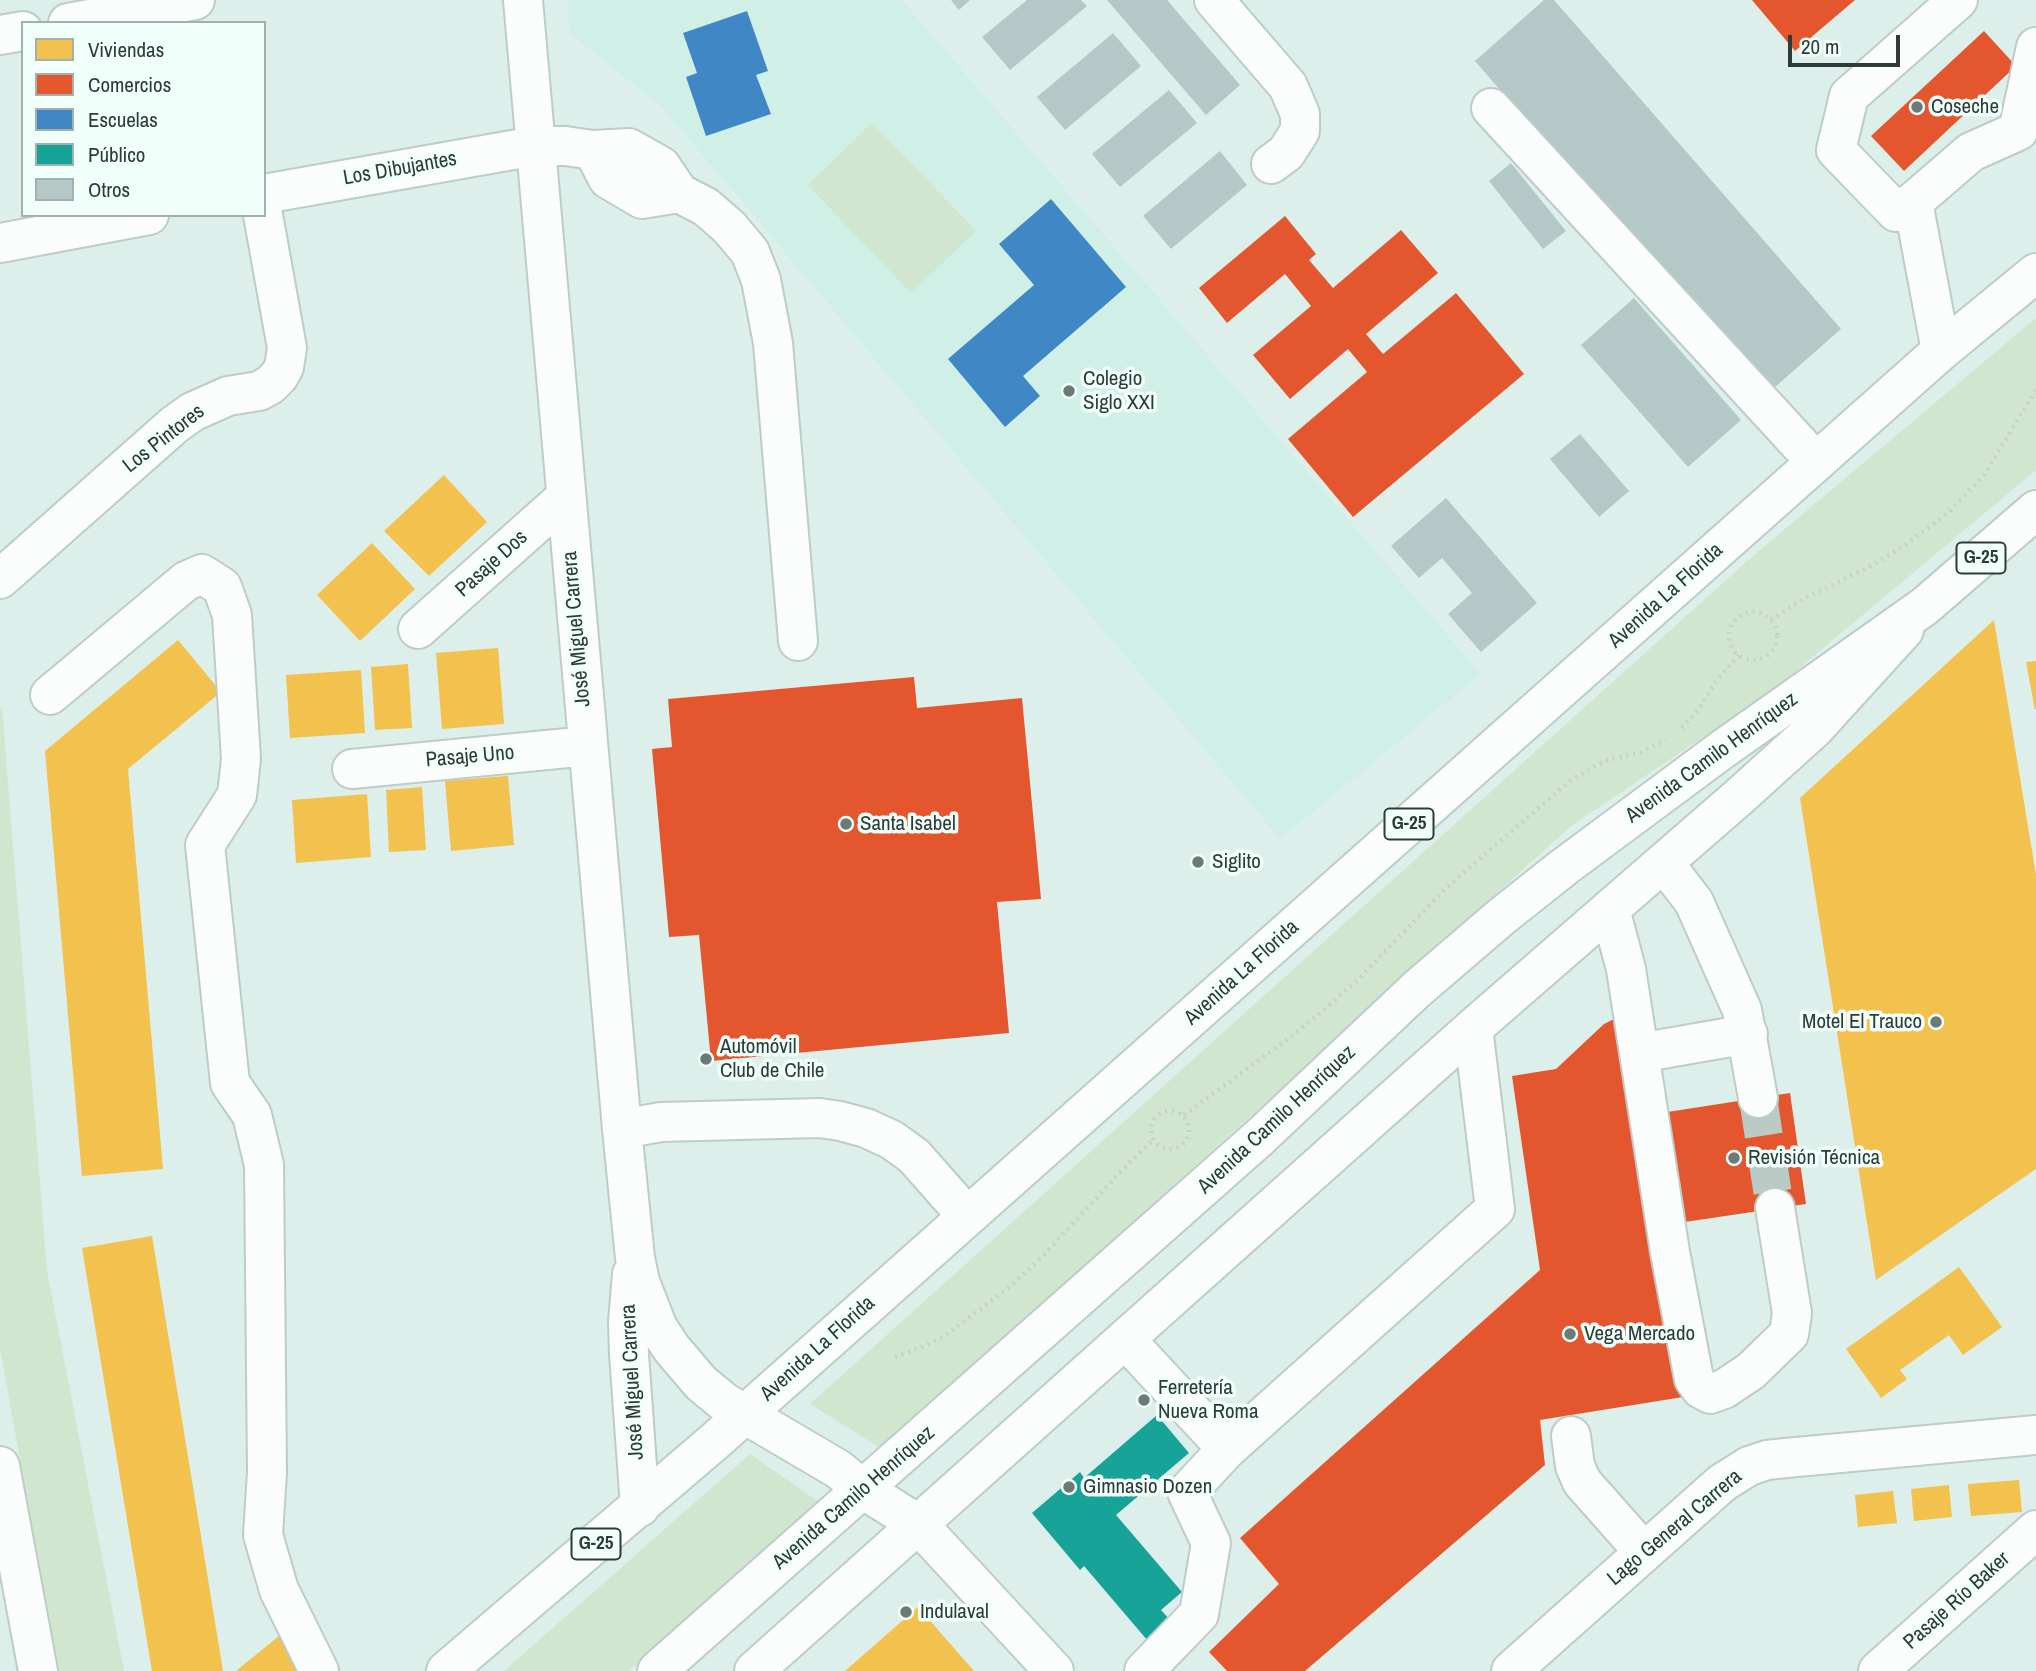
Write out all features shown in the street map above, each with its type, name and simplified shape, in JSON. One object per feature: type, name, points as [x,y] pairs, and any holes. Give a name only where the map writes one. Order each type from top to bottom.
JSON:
[{"type":"street","points":[[79,21],[195,0]]},
{"type":"street","name":"José Miguel Carrera","points":[[523,0],[622,1129],[635,1258],[648,1306],[672,1349],[701,1383],[744,1415],[838,1469],[864,1490],[918,1524],[1054,1671]]},
{"type":"street","points":[[1214,0],[1288,86],[1300,114],[1300,131],[1286,153],[1271,164]]},
{"type":"street","points":[[1958,0],[1849,96],[1836,150],[1896,212],[1913,202],[1971,152],[2027,135],[2036,47]]},
{"type":"street","points":[[0,35],[21,31]]},
{"type":"street","points":[[1491,108],[1816,462]]},
{"type":"street","name":"Los Dibujantes","points":[[266,194],[535,146],[593,150],[629,148],[662,166],[679,193],[706,207],[729,227],[750,252],[761,280],[773,343],[798,640]]},
{"type":"street","points":[[1913,202],[1941,351]]},
{"type":"street","points":[[0,243],[138,217]]},
{"type":"street","name":"Los Pintores","points":[[0,579],[183,418],[211,402],[259,391],[279,376],[284,367],[287,348],[263,217]]},
{"type":"street","name":"Avenida La Florida","points":[[446,1671],[640,1507],[1941,351],[2036,273]]},
{"type":"street","name":"Pasaje Dos","points":[[418,629],[565,498]]},
{"type":"street","name":"Avenida Camilo Henríquez","points":[[657,1671],[1260,1137],[1418,989],[1501,917],[1723,749],[1925,606],[2036,510]]},
{"type":"street","points":[[50,695],[186,581],[202,574],[222,587],[232,615],[241,759],[237,795],[205,845],[230,1083],[252,1115],[264,1164],[267,1472],[263,1535],[279,1590],[319,1671]]},
{"type":"street","name":"Avenida Camilo Henríquez","points":[[754,1671],[1473,1028],[1814,729],[1925,606]]},
{"type":"street","name":"Pasaje Uno","points":[[352,769],[588,746]]},
{"type":"street","points":[[1664,863],[1694,902],[1742,1010],[1758,1098]]},
{"type":"street","points":[[1610,909],[1626,969],[1670,1252],[1694,1379],[1701,1390],[1710,1394],[1724,1389],[1751,1371],[1789,1334],[1791,1313],[1775,1208]]},
{"type":"street","points":[[1143,1671],[1199,1614],[1211,1543],[1187,1492],[1227,1449],[1495,1209],[1473,1028]]},
{"type":"street","points":[[1639,1053],[1748,1034]]},
{"type":"street","points":[[622,1129],[661,1122],[820,1118],[840,1121],[866,1128],[892,1140],[914,1156],[967,1216]]},
{"type":"street","name":"José Miguel Carrera","points":[[635,1258],[629,1290],[628,1322],[640,1507]]},
{"type":"street","points":[[1125,1339],[1227,1449]]},
{"type":"street","name":"Lago General Carrera","points":[[1511,1671],[1722,1483],[1749,1466],[1767,1460],[2036,1435]]},
{"type":"street","points":[[1571,1436],[1575,1466],[1582,1482],[1644,1552]]},
{"type":"street","points":[[0,1466],[12,1598],[38,1671]]},
{"type":"street","name":"Pasaje Río Baker","points":[[1878,1671],[2036,1530]]},
{"type":"path","points":[[1772,620],[1805,597],[1873,565],[1949,512],[1984,475],[2036,390]]},
{"type":"path","points":[[1758,612],[1772,620],[1777,636],[1776,645],[1771,652],[1756,660],[1739,655],[1729,634],[1736,619],[1743,614],[1758,612]]},
{"type":"path","points":[[1184,1115],[1319,1014],[1357,981],[1446,888],[1571,780],[1604,761],[1653,747],[1683,727],[1699,709],[1716,681],[1739,655]]},
{"type":"path","points":[[1169,1110],[1184,1115],[1190,1131],[1188,1139],[1182,1145],[1167,1149],[1153,1140],[1151,1133],[1155,1117],[1169,1110]]},
{"type":"path","points":[[895,1357],[922,1348],[943,1336],[1007,1289],[1043,1256],[1153,1140]]},
{"type":"shaded area","name":"Colegio Siglo XXI","points":[[567,0],[902,0],[1481,674],[1280,839],[662,107],[570,33]]},
{"type":"shaded area","points":[[872,123],[976,231],[911,293],[808,185]]},
{"type":"shaded area","points":[[2036,318],[2036,470],[1772,691],[1571,826],[882,1449],[810,1404],[1754,555]]},
{"type":"shaded area","points":[[0,709],[47,1271],[124,1671],[58,1671],[0,1348]]},
{"type":"shaded area","points":[[750,1454],[819,1502],[629,1671],[504,1671]]},
{"type":"building: Viviendas","points":[[444,475],[487,522],[429,576],[384,531]]},
{"type":"building: Viviendas","points":[[372,543],[415,589],[360,641],[317,595]]},
{"type":"building: Viviendas","name":"Motel El Trauco","points":[[1994,620],[2036,875],[2036,1169],[1876,1280],[1800,798]]},
{"type":"building: Viviendas","points":[[178,640],[221,692],[128,769],[163,1169],[82,1176],[45,751]]},
{"type":"building: Viviendas","points":[[498,648],[504,724],[442,729],[436,653]]},
{"type":"building: Viviendas","points":[[2036,661],[2036,709],[2035,710],[2026,662]]},
{"type":"building: Viviendas","points":[[408,664],[412,728],[375,730],[371,667]]},
{"type":"building: Viviendas","points":[[361,670],[365,733],[290,738],[286,675]]},
{"type":"building: Viviendas","points":[[508,776],[514,845],[451,851],[445,781]]},
{"type":"building: Viviendas","points":[[422,787],[426,850],[389,852],[386,790]]},
{"type":"building: Viviendas","points":[[367,794],[371,857],[296,863],[292,800]]},
{"type":"building: Viviendas","points":[[152,1236],[223,1671],[152,1671],[82,1248]]},
{"type":"building: Viviendas","points":[[1959,1267],[2002,1327],[1963,1355],[1949,1335],[1900,1370],[1907,1379],[1881,1398],[1846,1349]]},
{"type":"building: Viviendas","points":[[2019,1480],[2022,1512],[1971,1516],[1968,1484]]},
{"type":"building: Viviendas","points":[[1949,1485],[1952,1517],[1914,1521],[1911,1489]]},
{"type":"building: Viviendas","points":[[1893,1491],[1897,1523],[1858,1527],[1855,1495]]},
{"type":"building: Viviendas","points":[[918,1607],[974,1671],[845,1671]]},
{"type":"building: Viviendas","points":[[279,1636],[308,1671],[236,1671]]},
{"type":"building: Comercios","points":[[1752,0],[1855,0],[1795,51]]},
{"type":"building: Comercios","points":[[1984,31],[2016,66],[1904,171],[1871,136]]},
{"type":"building: Comercios","points":[[1285,216],[1316,254],[1309,260],[1333,288],[1401,230],[1438,273],[1366,334],[1383,354],[1456,293],[1524,374],[1353,517],[1288,439],[1367,372],[1348,349],[1290,399],[1253,355],[1311,306],[1285,274],[1227,323],[1199,288]]},
{"type":"building: Comercios","name":"Santa Isabel","points":[[914,677],[917,708],[1022,698],[1041,899],[997,902],[1009,1033],[711,1061],[699,935],[669,937],[652,749],[672,747],[668,699]]},
{"type":"building: Comercios","name":"Vega Mercado","points":[[1618,1017],[1683,1397],[1540,1420],[1545,1465],[1305,1671],[1227,1671],[1209,1652],[1279,1584],[1240,1538],[1540,1270],[1512,1076],[1556,1069],[1604,1024]]},
{"type":"building: Comercios","name":"Revisión Técnica","points":[[1790,1093],[1806,1204],[1678,1223],[1661,1113]]},
{"type":"building: Escuelas","points":[[747,11],[768,71],[756,75],[771,114],[706,136],[686,77],[697,73],[683,33]]},
{"type":"building: Escuelas","points":[[1051,199],[1126,287],[1023,376],[1040,396],[1005,427],[948,359],[1034,285],[999,244]]},
{"type":"building: Público","points":[[1157,1415],[1189,1453],[1116,1515],[1182,1592],[1161,1610],[1171,1621],[1148,1641],[1084,1566],[1080,1570],[1032,1513],[1080,1472],[1084,1478]]},
{"type":"building: Otros","points":[[951,0],[970,0],[959,10]]},
{"type":"building: Otros","points":[[1027,0],[1081,0],[1087,6],[1010,70],[982,37]]},
{"type":"building: Otros","points":[[1107,0],[1167,0],[1240,85],[1206,115]]},
{"type":"building: Otros","points":[[1544,0],[1554,0],[1841,329],[1766,395],[1475,61]]},
{"type":"building: Otros","points":[[1113,33],[1141,66],[1065,130],[1037,97]]},
{"type":"building: Otros","points":[[1169,90],[1197,123],[1120,187],[1092,154]]},
{"type":"building: Otros","points":[[1220,151],[1247,185],[1171,249],[1143,216]]},
{"type":"building: Otros","points":[[1511,163],[1566,231],[1543,249],[1489,181]]},
{"type":"building: Otros","points":[[1634,298],[1741,420],[1688,467],[1581,345]]},
{"type":"building: Otros","points":[[1580,434],[1629,491],[1599,517],[1550,459]]},
{"type":"building: Otros","points":[[1446,498],[1537,603],[1481,652],[1448,614],[1472,593],[1442,558],[1419,578],[1391,546]]},
{"type":"tunnel","points":[[1758,1098],[1775,1208]]},
{"type":"place","name":"Coseche","points":[[1917,107]]},
{"type":"place","name":"Colegio Siglo XXI","points":[[1069,391]]},
{"type":"place","name":"Santa Isabel","points":[[846,824]]},
{"type":"place","name":"Siglito","points":[[1198,862]]},
{"type":"place","name":"Motel El Trauco","points":[[1936,1022]]},
{"type":"place","name":"Automóvil Club de Chile","points":[[706,1059]]},
{"type":"place","name":"Revisión Técnica","points":[[1734,1158]]},
{"type":"place","name":"Vega Mercado","points":[[1570,1334]]},
{"type":"place","name":"Ferretería Nueva Roma","points":[[1144,1400]]},
{"type":"place","name":"Gimnasio Dozen","points":[[1069,1487]]},
{"type":"place","name":"Indulaval","points":[[906,1612]]}]
